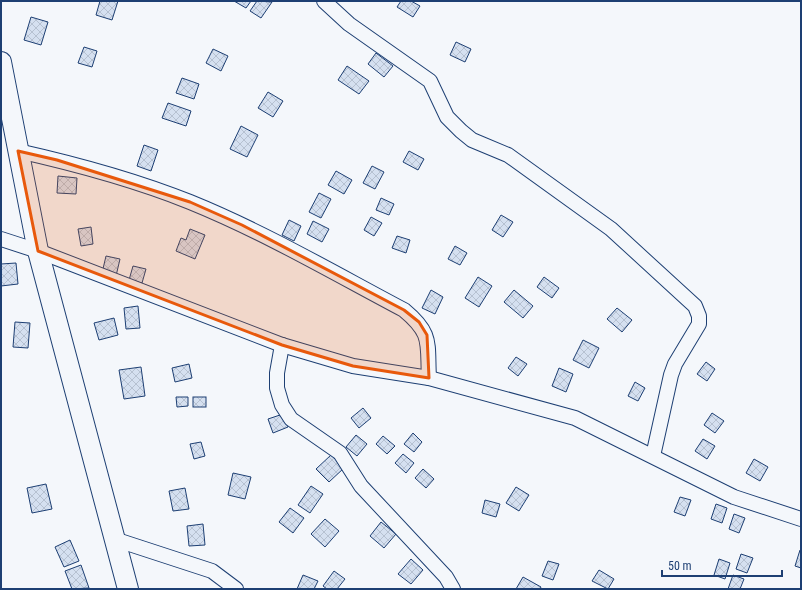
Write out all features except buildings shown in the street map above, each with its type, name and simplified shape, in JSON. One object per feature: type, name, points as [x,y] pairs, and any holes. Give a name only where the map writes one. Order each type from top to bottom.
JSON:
[{"type":"street","points":[[324,1],[349,24],[430,81],[447,117],[461,131],[472,140],[508,155],[610,229],[695,306],[699,316],[699,324],[675,364],[671,375],[653,456]]},
{"type":"street","points":[[1,62],[38,251],[128,589]]},
{"type":"street","points":[[18,152],[57,160],[148,187],[190,202],[242,225],[404,310],[418,322],[427,335],[429,378]]},
{"type":"street","points":[[1,239],[38,251],[282,345],[353,366],[429,378],[575,418],[734,497],[801,519]]},
{"type":"street","points":[[282,345],[277,372],[277,388],[282,405],[291,419],[340,453],[361,486],[446,577],[453,589]]},
{"type":"street","points":[[114,539],[212,571],[236,589]]},
{"type":"highlighted area","points":[[18,151],[57,160],[190,202],[242,225],[404,310],[419,322],[427,335],[429,378],[353,366],[282,345],[38,251]]}]
